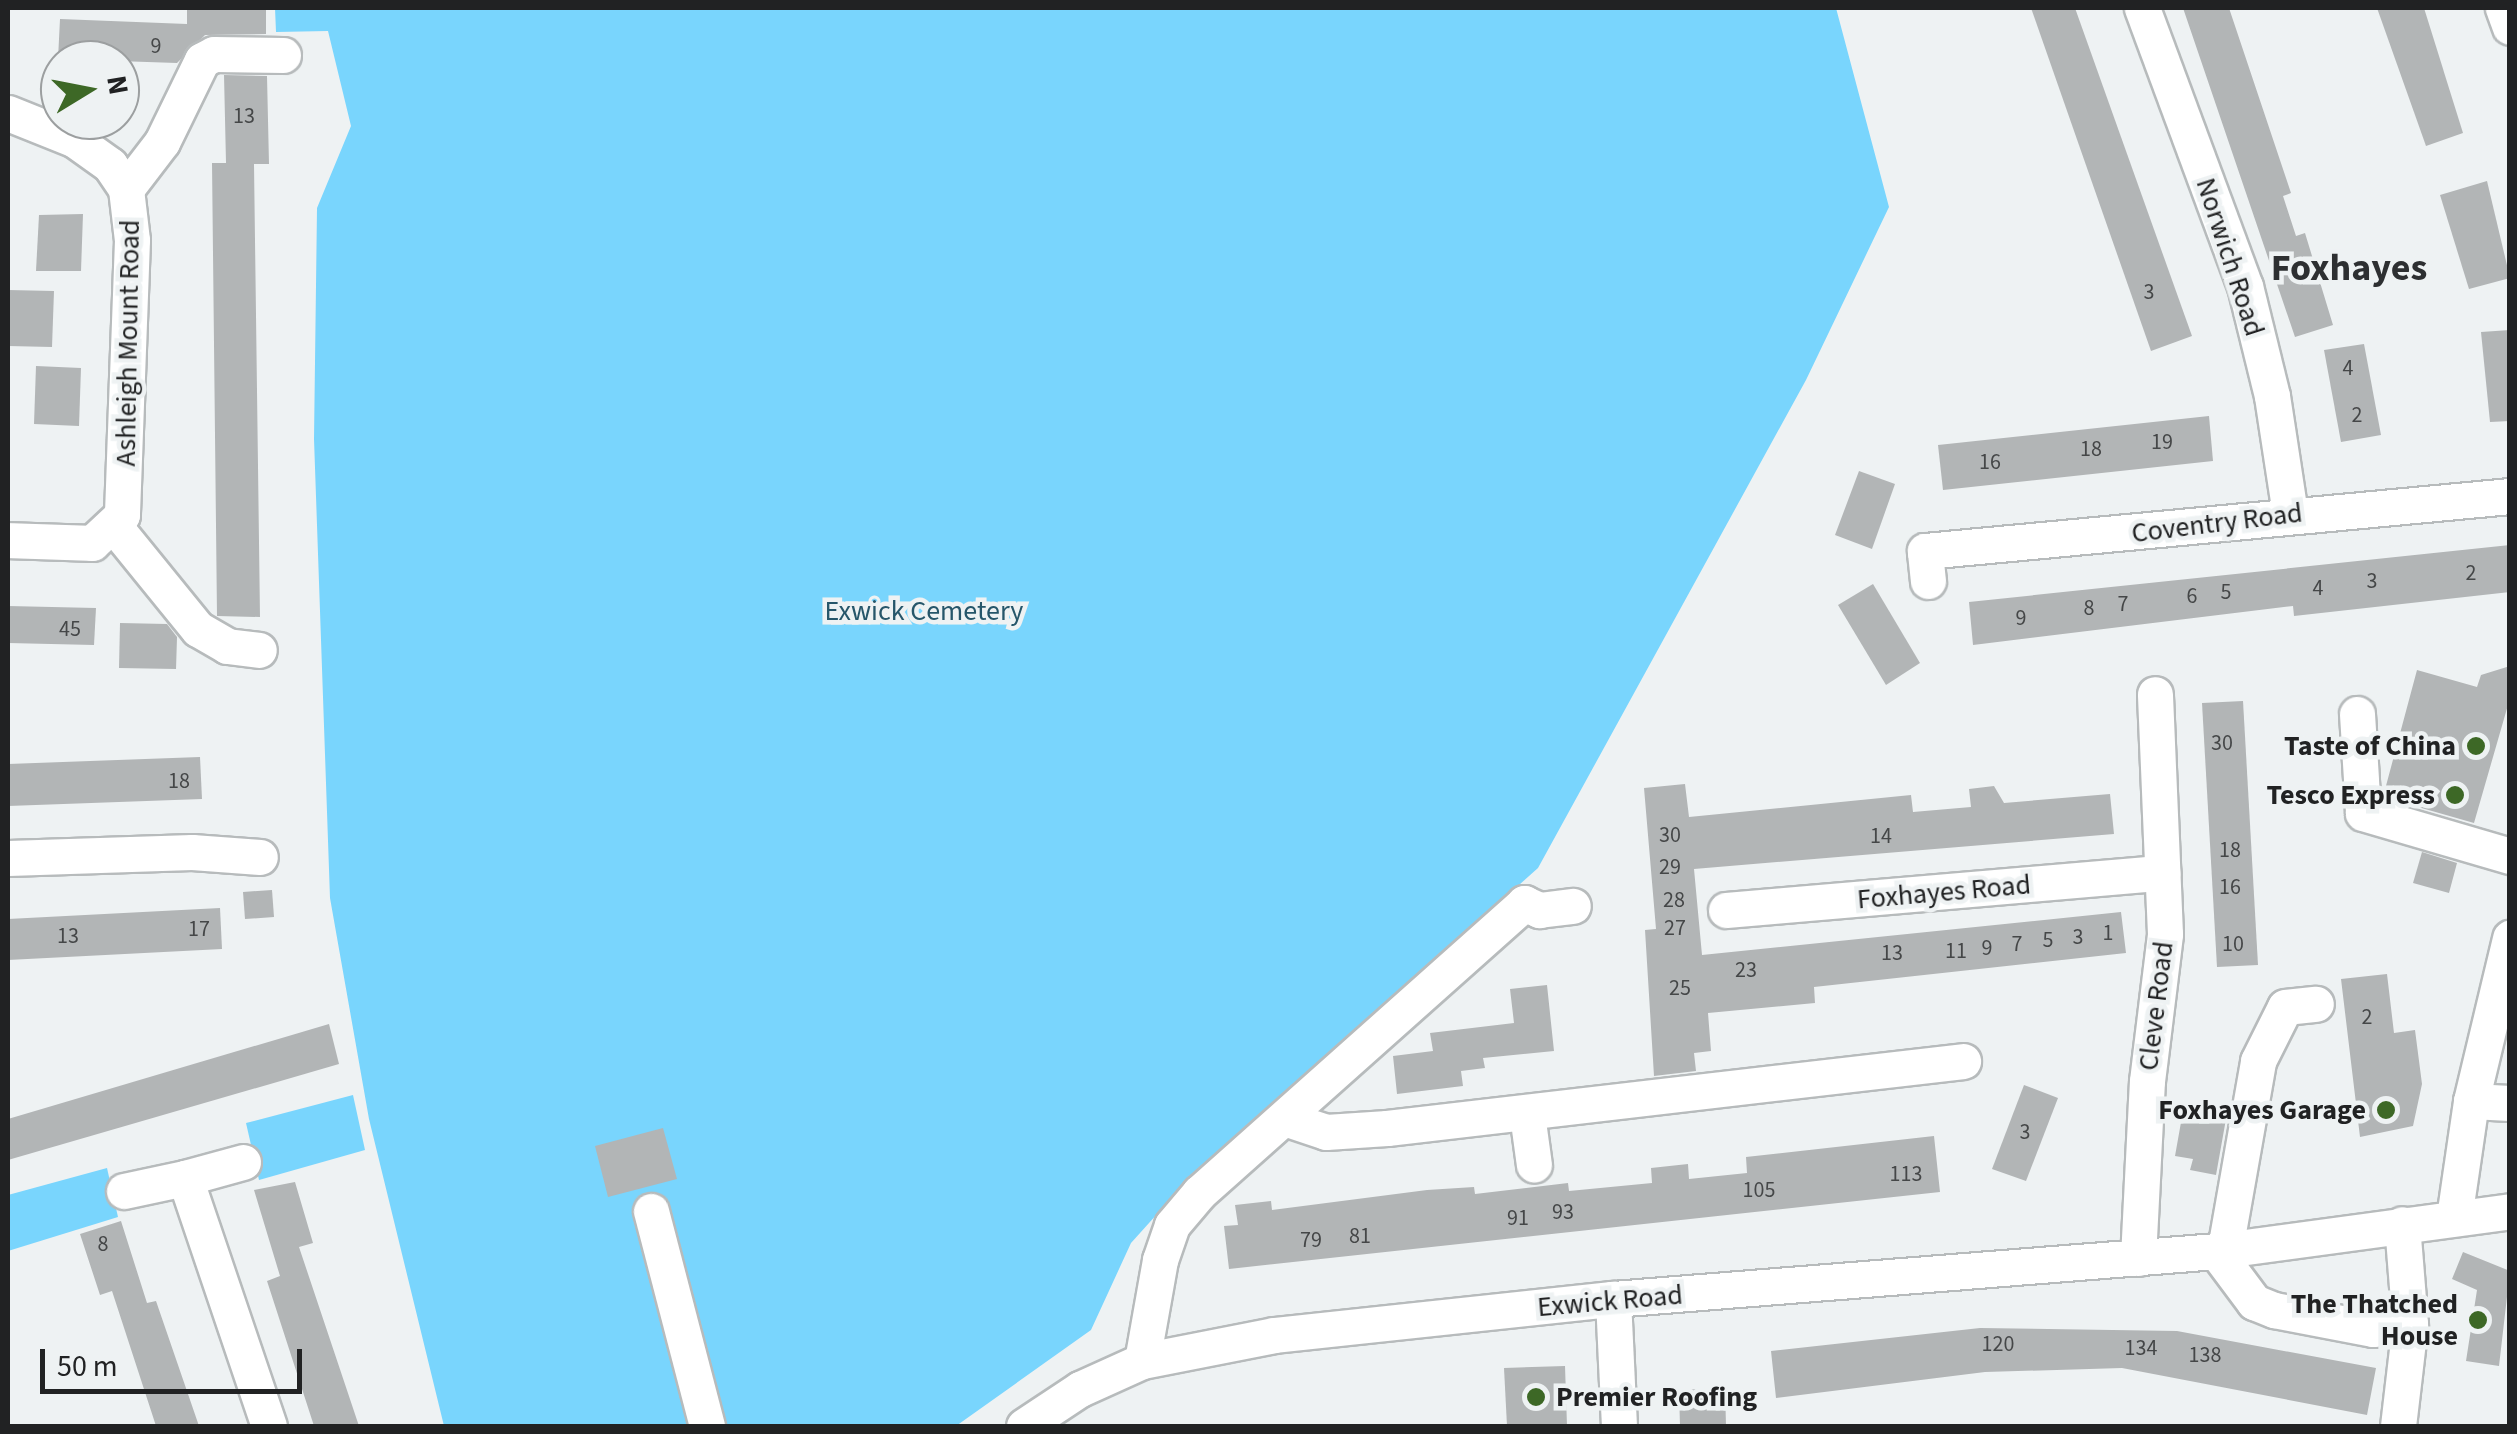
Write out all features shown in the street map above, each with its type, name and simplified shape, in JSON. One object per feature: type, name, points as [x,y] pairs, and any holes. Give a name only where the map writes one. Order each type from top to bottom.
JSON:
[{"type":"street","name":"Norwich Road","points":[[2142,8],[2244,286],[2272,396],[2290,514]]},
{"type":"street","points":[[2503,8],[2510,27]]},
{"type":"street","points":[[126,189],[162,142],[202,60],[214,54],[283,55]]},
{"type":"street","name":"Ashleigh Mount Road","points":[[8,113],[98,154],[126,189],[132,240],[127,462],[115,527]]},
{"type":"street","name":"Coventry Road","points":[[1925,554],[2290,514],[2510,496]]},
{"type":"street","points":[[8,540],[92,543],[115,527],[198,629],[227,646],[258,650]]},
{"type":"street","name":"Cleve Road","points":[[2138,1258],[2147,1081],[2164,966],[2156,694]]},
{"type":"street","points":[[2357,714],[2363,813],[2510,856]]},
{"type":"street","points":[[8,858],[192,852],[260,857]]},
{"type":"street","name":"Foxhayes Road","points":[[1726,910],[2162,873]]},
{"type":"street","points":[[1142,1361],[1152,1288],[1172,1225],[1199,1192],[1287,1119],[1524,903],[1539,910],[1573,906]]},
{"type":"street","points":[[2454,1218],[2471,1100],[2510,938]]},
{"type":"street","points":[[2316,1004],[2285,1007],[2258,1061],[2221,1250],[2254,1302],[2274,1310],[2374,1329],[2410,1324]]},
{"type":"street","points":[[1287,1119],[1326,1132],[1527,1114],[1942,1053]]},
{"type":"street","points":[[2471,1100],[2510,1102]]},
{"type":"street","points":[[1527,1114],[1534,1166]]},
{"type":"street","points":[[124,1190],[244,1162]]},
{"type":"street","points":[[185,1178],[269,1426]]},
{"type":"street","points":[[651,1211],[707,1426]]},
{"type":"street","name":"Exwick Road","points":[[1024,1426],[1080,1389],[1142,1361],[1274,1334],[1613,1299],[2221,1250],[2510,1211]]},
{"type":"street","points":[[2398,1426],[2410,1324],[2402,1224]]},
{"type":"street","points":[[1613,1299],[1619,1426]]},
{"type":"green space","name":"Exwick Cemetery","points":[[275,8],[1836,8],[1889,207],[1806,380],[1538,868],[1194,1173],[1131,1243],[1091,1330],[956,1426],[444,1426],[369,1119],[330,898],[314,439],[317,208],[351,126],[328,31],[276,32]]},
{"type":"green space","points":[[353,1095],[365,1150],[259,1180],[246,1123]]},
{"type":"green space","points":[[107,1168],[118,1217],[8,1251],[8,1195]]},
{"type":"building","points":[[187,8],[266,8],[266,34],[205,35],[177,63],[140,62],[140,40],[59,40],[60,19],[187,24]]},
{"type":"building","points":[[2031,8],[2075,8],[2192,336],[2151,351]]},
{"type":"building","points":[[2183,8],[2229,8],[2291,193],[2283,196],[2296,236],[2305,233],[2333,325],[2295,337]]},
{"type":"building","points":[[2377,8],[2424,8],[2463,133],[2426,146]]},
{"type":"building","points":[[224,75],[267,76],[269,164],[254,164],[260,617],[217,616],[212,163],[226,163]]},
{"type":"building","points":[[2487,181],[2510,278],[2469,289],[2440,195]]},
{"type":"building","points":[[83,214],[81,271],[36,271],[39,215]]},
{"type":"building","points":[[8,290],[54,291],[52,347],[8,346]]},
{"type":"building","points":[[2510,330],[2510,421],[2490,422],[2481,332]]},
{"type":"building","points":[[2364,344],[2381,435],[2341,442],[2324,350]]},
{"type":"building","points":[[36,366],[81,368],[79,426],[34,424]]},
{"type":"building","points":[[2209,416],[2213,461],[1943,490],[1938,445]]},
{"type":"building","points":[[1859,471],[1895,484],[1872,549],[1835,535]]},
{"type":"building","points":[[2510,545],[2510,592],[2294,616],[2293,606],[1973,645],[1969,602]]},
{"type":"building","points":[[1873,584],[1920,663],[1886,685],[1838,605]]},
{"type":"building","points":[[8,606],[96,608],[94,645],[8,643]]},
{"type":"building","points":[[120,623],[167,624],[177,637],[176,669],[119,668]]},
{"type":"building","points":[[2510,666],[2510,698],[2474,823],[2383,797],[2417,670],[2477,687],[2481,675]]},
{"type":"building","points":[[2243,701],[2258,965],[2217,967],[2202,703]]},
{"type":"building","points":[[200,757],[202,799],[8,806],[8,764]]},
{"type":"building","points":[[1685,784],[1689,817],[1911,795],[1913,812],[1971,807],[1969,789],[1994,786],[2004,803],[2110,794],[2114,834],[1694,869],[1702,955],[2121,912],[2126,953],[1814,987],[1815,1003],[1708,1013],[1711,1051],[1694,1053],[1696,1071],[1654,1076],[1645,930],[1656,929],[1644,788]]},
{"type":"building","points":[[2422,852],[2457,863],[2449,893],[2413,883]]},
{"type":"building","points":[[272,890],[274,917],[245,919],[243,892]]},
{"type":"building","points":[[220,908],[222,949],[8,960],[8,919]]},
{"type":"building","points":[[2387,974],[2394,1033],[2415,1030],[2422,1084],[2413,1126],[2360,1137],[2341,979]]},
{"type":"building","points":[[1547,985],[1554,1051],[1483,1058],[1485,1068],[1461,1071],[1463,1086],[1397,1094],[1393,1056],[1433,1051],[1430,1033],[1514,1023],[1510,989]]},
{"type":"building","points":[[329,1024],[339,1064],[8,1160],[8,1119]]},
{"type":"building","points":[[2024,1085],[2058,1098],[2026,1181],[1992,1169]]},
{"type":"building","points":[[2183,1111],[2226,1119],[2216,1175],[2190,1170],[2193,1159],[2175,1156]]},
{"type":"building","points":[[663,1128],[677,1179],[608,1197],[595,1146]]},
{"type":"building","points":[[1934,1136],[1940,1192],[1229,1269],[1224,1226],[1238,1225],[1235,1205],[1271,1201],[1272,1210],[1427,1190],[1474,1187],[1475,1194],[1568,1183],[1569,1191],[1652,1183],[1651,1168],[1688,1164],[1689,1179],[1747,1173],[1746,1157]]},
{"type":"building","points":[[295,1182],[313,1243],[299,1247],[359,1426],[314,1426],[267,1281],[280,1276],[254,1190]]},
{"type":"building","points":[[121,1221],[147,1303],[156,1301],[199,1426],[156,1426],[112,1291],[100,1295],[80,1234]]},
{"type":"building","points":[[2463,1252],[2510,1271],[2499,1366],[2466,1361],[2477,1290],[2452,1279]]},
{"type":"building","points":[[1980,1328],[2177,1331],[2376,1368],[2367,1415],[2122,1368],[1985,1372],[1776,1398],[1771,1351]]},
{"type":"building","name":"Premier Roofing","points":[[1565,1366],[1567,1426],[1507,1426],[1504,1368]]},
{"type":"building","points":[[1725,1388],[1726,1426],[1680,1426],[1679,1390]]},
{"type":"place","name":"Taste of China","points":[[2476,746]]},
{"type":"place","name":"Tesco Express","points":[[2455,795]]},
{"type":"place","name":"Foxhayes Garage","points":[[2386,1110]]},
{"type":"place","name":"The Thatched House","points":[[2478,1320]]},
{"type":"place","name":"Premier Roofing","points":[[1536,1397]]},
{"type":"district","name":"Foxhayes","points":[[2349,269]]}]
